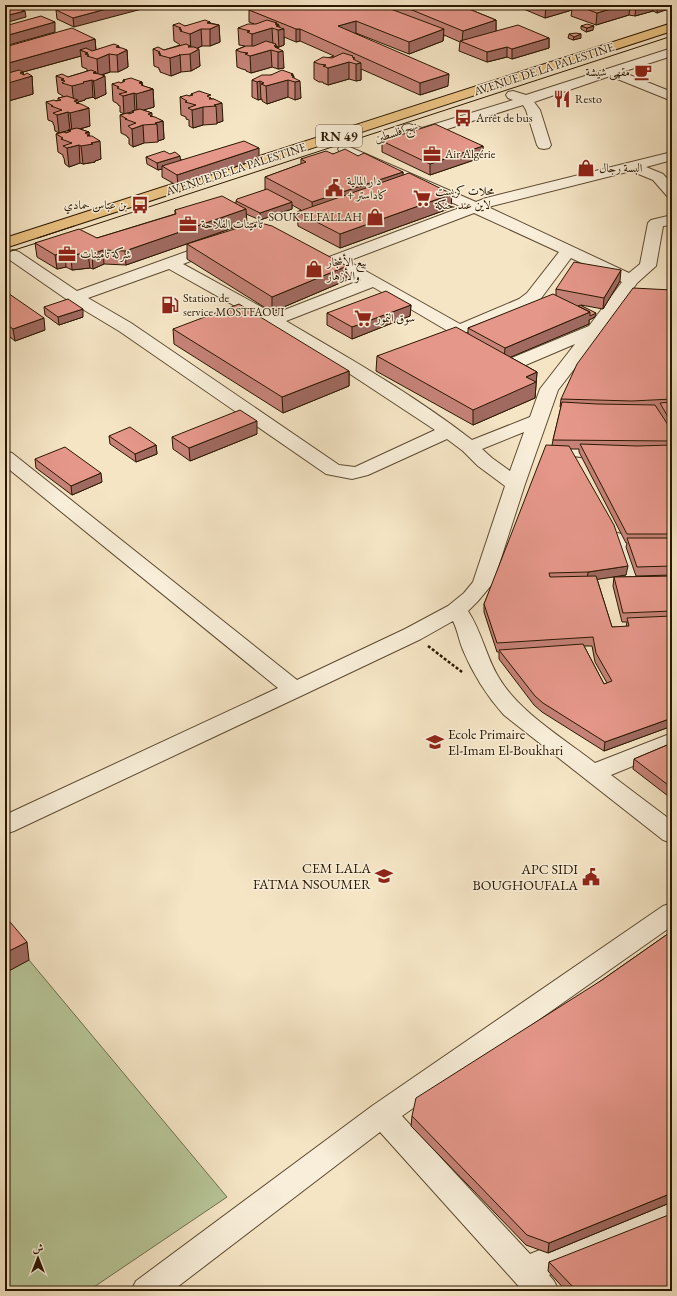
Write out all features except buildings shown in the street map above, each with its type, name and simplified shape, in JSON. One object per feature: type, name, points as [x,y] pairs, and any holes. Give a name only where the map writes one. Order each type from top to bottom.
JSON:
[{"type":"main road","name":"AVENUE DE LA PALESTINE","points":[[13,251],[672,27]]},
{"type":"main road","name":"نهج فلسطين","points":[[394,133],[672,42]]},
{"type":"main road","name":"نهج فلسطين","points":[[330,154],[366,142]]},
{"type":"street","points":[[650,49],[668,53]]},
{"type":"street","points":[[409,128],[422,133],[668,53]]},
{"type":"street","points":[[610,72],[672,97]]},
{"type":"street","points":[[512,94],[526,100],[533,110],[544,145]]},
{"type":"street","points":[[345,149],[475,207],[568,251],[626,286],[644,294]]},
{"type":"street","points":[[468,345],[374,281],[329,257],[475,207],[672,156]]},
{"type":"street","points":[[632,166],[658,177],[672,192]]},
{"type":"street","points":[[5,825],[295,690],[413,634],[456,611],[483,583],[515,484],[538,420],[538,382],[594,329],[626,286],[648,266],[656,223],[672,220]]},
{"type":"street","points":[[75,297],[232,240]]},
{"type":"street","points":[[13,251],[75,297],[125,327],[333,470],[352,473],[361,471],[449,430]]},
{"type":"street","points":[[450,333],[525,303],[533,298],[568,251]]},
{"type":"street","points":[[170,263],[273,320],[356,370],[449,430],[470,447],[485,462],[515,484]]},
{"type":"street","points":[[273,320],[374,281]]},
{"type":"street","points":[[538,382],[501,363],[594,329]]},
{"type":"street","points":[[356,370],[377,362]]},
{"type":"street","points":[[470,447],[538,420]]},
{"type":"street","points":[[528,450],[628,451]]},
{"type":"street","points":[[570,450],[580,469]]},
{"type":"street","points":[[5,457],[295,690]]},
{"type":"street","points":[[610,523],[617,538],[630,576],[634,578],[672,578]]},
{"type":"street","points":[[456,611],[468,629],[472,645],[480,664],[508,706],[672,834]]},
{"type":"street","points":[[592,772],[672,741]]},
{"type":"street","points":[[147,1291],[382,1114],[672,913]]},
{"type":"street","points":[[382,1114],[534,1281],[639,1222],[654,1217],[672,1218]]},
{"type":"green space","points":[[29,960],[227,1197],[88,1291],[5,1291],[5,973]]},
{"type":"tram line","points":[[69,233],[672,36]]},
{"type":"tram line","points":[[38,238],[74,226]]},
{"type":"tram line","points":[[5,253],[46,240]]},
{"type":"place","name":"مقهى شيشة","points":[[643,72]]},
{"type":"place","name":"Resto","points":[[562,99]]},
{"type":"place","name":"Arrêt de bus","points":[[463,118]]},
{"type":"place","name":"Air Algérie","points":[[432,154]]},
{"type":"place","name":"البسة رجال","points":[[586,168]]},
{"type":"place","name":"دار المالية + كاداستر","points":[[334,188]]},
{"type":"place","name":"محلات كريست لاين عند حنكة","points":[[422,198]]},
{"type":"place","name":"بن عباس حمادي","points":[[140,205]]},
{"type":"place","name":"SOUK ELFALLAH","points":[[375,217]]},
{"type":"place","name":"تأمينات الفلاحة","points":[[188,224]]},
{"type":"place","name":"شركة تامينات","points":[[67,254]]},
{"type":"place","name":"بيع الأشجار والأزهار","points":[[314,269]]},
{"type":"place","name":"Station de service MOSTFAOUI","points":[[170,305]]},
{"type":"place","name":"سوق التمور","points":[[363,318]]},
{"type":"place","name":"Ecole Primaire El-Imam El-Boukhari","points":[[435,742]]},
{"type":"place","name":"CEM LALA FATMA NSOUMER","points":[[384,876]]},
{"type":"place","name":"APC SIDI BOUGHOUFALA","points":[[591,877]]}]
